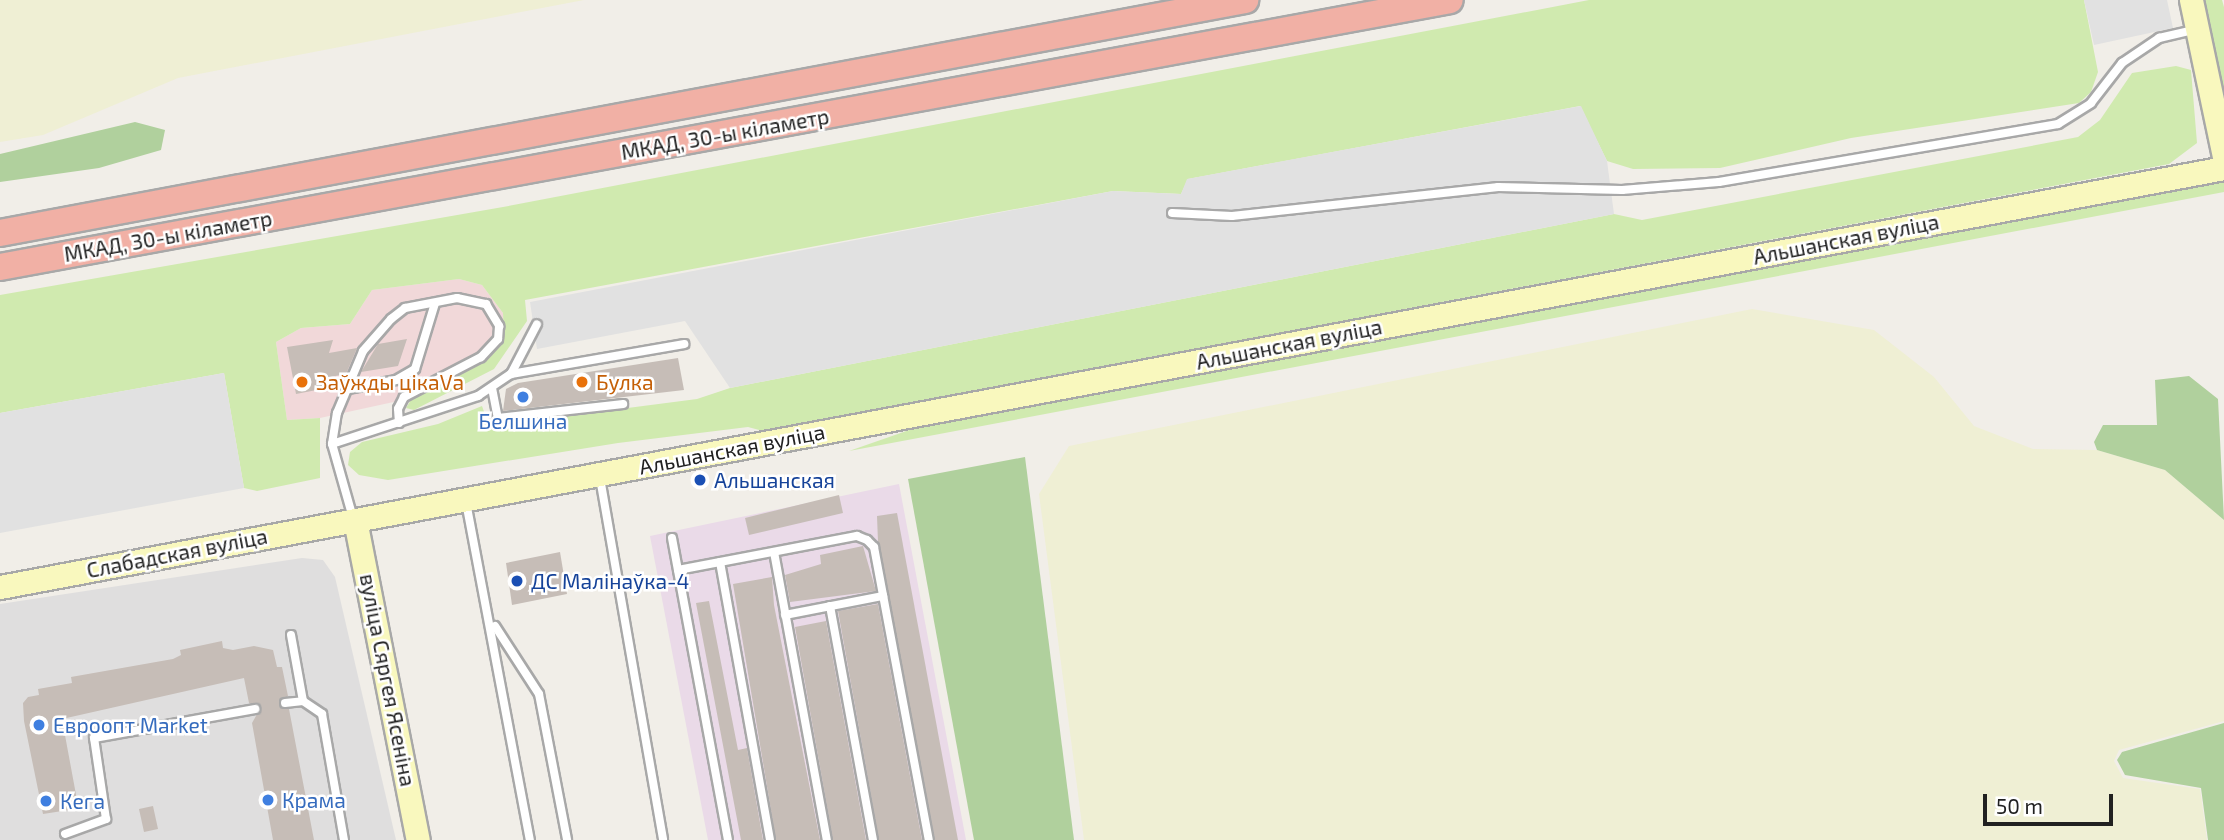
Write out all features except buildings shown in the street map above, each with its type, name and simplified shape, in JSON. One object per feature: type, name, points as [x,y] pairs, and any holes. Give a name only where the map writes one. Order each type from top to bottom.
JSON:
[{"type":"highway","name":"МКАД, 30-ы кіламетр","points":[[0,233],[1245,0]]},
{"type":"highway","name":"МКАД, 30-ы кіламетр","points":[[0,267],[1450,0]]},
{"type":"main road","points":[[2191,0],[2224,156]]},
{"type":"main road","name":"Альшанская вуліца","points":[[355,520],[2224,168]]},
{"type":"main road","name":"Слабадская вуліца","points":[[0,587],[355,520]]},
{"type":"main road","name":"вуліца Сяргея Ясеніна","points":[[355,520],[418,840]]},
{"type":"lane","points":[[1172,213],[1232,216],[1498,187],[1622,190],[1719,182],[2058,124],[2091,103],[2122,63],[2159,38],[2197,30]]},
{"type":"lane","points":[[355,520],[332,444],[348,389],[377,331],[405,308],[457,298],[485,304],[499,326],[498,339],[481,358],[404,397],[398,409],[399,423]]},
{"type":"lane","points":[[348,389],[396,380],[415,369],[435,303]]},
{"type":"lane","points":[[332,444],[399,423],[492,388],[511,374],[537,324]]},
{"type":"lane","points":[[511,374],[684,344]]},
{"type":"lane","points":[[492,388],[498,418],[623,404]]},
{"type":"lane","points":[[599,474],[663,840]]},
{"type":"lane","points":[[465,499],[492,621],[530,840]]},
{"type":"lane","points":[[678,569],[857,536],[874,547],[929,840]]},
{"type":"lane","points":[[672,538],[728,840]]},
{"type":"lane","points":[[774,552],[827,840]]},
{"type":"lane","points":[[720,562],[770,840]]},
{"type":"lane","points":[[785,615],[883,596]]},
{"type":"lane","points":[[830,606],[873,840]]},
{"type":"lane","points":[[492,621],[539,694],[567,840]]},
{"type":"lane","points":[[291,635],[303,701]]},
{"type":"lane","points":[[285,703],[303,701],[322,713],[344,840]]},
{"type":"lane","points":[[65,834],[106,819],[94,738],[255,709]]},
{"type":"shaded area","points":[[2084,0],[2167,0],[2173,28],[2094,45]]},
{"type":"shaded area","points":[[1581,106],[1607,161],[1614,214],[730,388],[685,321],[537,349],[530,302],[1113,191],[1181,194],[1187,179]]},
{"type":"shaded area","points":[[459,279],[482,285],[503,313],[504,340],[488,359],[412,398],[320,418],[287,420],[276,342],[301,328],[350,324],[372,290]]},
{"type":"shaded area","points":[[224,373],[244,488],[0,533],[0,413]]},
{"type":"shaded area","points":[[899,484],[966,840],[708,840],[650,536]]},
{"type":"shaded area","points":[[302,558],[323,560],[335,577],[396,840],[0,840],[0,604]]},
{"type":"green space","points":[[0,0],[584,0],[178,78],[43,135],[0,142]]},
{"type":"green space","points":[[1589,0],[2084,0],[2098,72],[2091,92],[2079,103],[1851,138],[1720,168],[1633,169],[1607,161],[1580,106],[1188,179],[1181,194],[1113,191],[525,300],[527,321],[494,369],[414,410],[406,408],[412,398],[488,359],[504,340],[503,313],[482,285],[459,279],[372,290],[350,324],[301,328],[276,342],[287,420],[320,418],[320,478],[257,491],[244,488],[224,373],[0,413],[0,295],[503,207]]},
{"type":"green space","points":[[2203,0],[2222,0],[2224,7],[2224,102]]},
{"type":"green space","points":[[2176,66],[2191,70],[2197,143],[2169,164],[763,431],[748,427],[618,443],[388,480],[359,475],[348,465],[350,452],[362,442],[438,424],[482,406],[489,426],[697,399],[730,388],[1614,214],[1642,220],[2078,137],[2100,120],[2132,73]]},
{"type":"green space","points":[[135,122],[165,130],[161,150],[99,168],[0,182],[0,154]]},
{"type":"green space","points":[[2224,180],[2224,192],[849,451],[915,428]]},
{"type":"green space","points":[[1752,309],[1874,330],[1934,377],[1974,426],[2033,449],[2097,450],[2165,470],[2224,520],[2224,721],[2119,750],[2114,761],[2123,778],[2200,789],[2207,840],[1084,840],[1039,494],[1069,446]]},
{"type":"green space","points":[[2189,376],[2218,399],[2224,520],[2165,470],[2097,450],[2094,442],[2103,425],[2157,425],[2155,380]]},
{"type":"green space","points":[[1025,457],[1074,840],[974,840],[908,479]]},
{"type":"green space","points":[[2224,723],[2224,840],[2208,840],[2201,788],[2125,775],[2117,760],[2122,752]]},
{"type":"place","name":"Заўжды цікаVа","points":[[302,382]]},
{"type":"place","name":"Булка","points":[[582,382]]},
{"type":"place","name":"Белшина","points":[[523,397]]},
{"type":"place","name":"Альшанская","points":[[700,480]]},
{"type":"place","name":"ДС Малінаўка-4","points":[[517,581]]},
{"type":"place","name":"Евроопт Market","points":[[39,725]]},
{"type":"place","name":"Крама","points":[[268,800]]},
{"type":"place","name":"Кега","points":[[46,801]]}]
